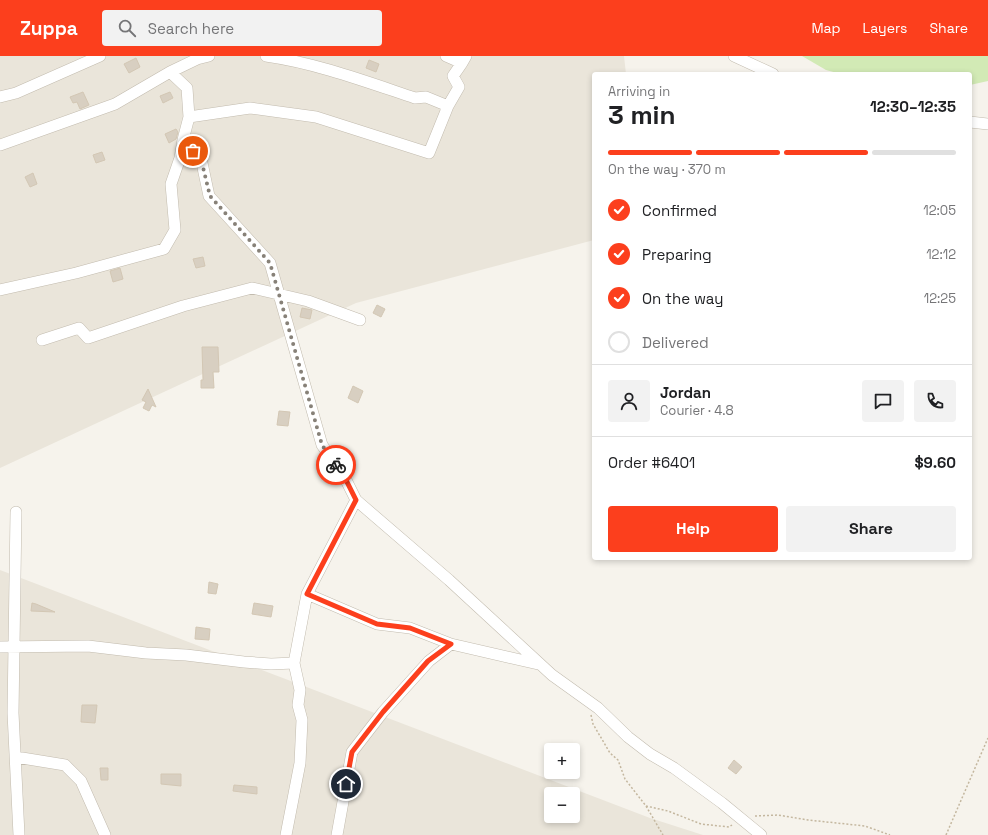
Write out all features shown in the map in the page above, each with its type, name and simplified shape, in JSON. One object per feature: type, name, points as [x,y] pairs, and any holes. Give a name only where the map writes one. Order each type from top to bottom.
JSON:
[{"type":"street","points":[[0,97],[16,93],[100,56]]},
{"type":"street","points":[[0,145],[115,104],[170,72],[196,60],[209,56]]},
{"type":"street","points":[[266,56],[283,58],[415,98],[426,97],[448,106]]},
{"type":"street","points":[[189,117],[250,108],[316,117],[429,153],[448,106],[459,87],[453,76],[464,59],[446,56]]},
{"type":"street","points":[[734,56],[769,72]]},
{"type":"street","points":[[0,290],[76,273],[164,249],[175,230],[171,184],[180,158],[189,117],[187,88],[170,72]]},
{"type":"street","points":[[972,122],[988,124]]},
{"type":"street","points":[[183,140],[202,163],[210,196],[270,263],[322,445],[344,476],[356,500],[487,613],[538,664],[598,708],[650,754],[674,768],[761,835]]},
{"type":"street","points":[[42,340],[79,328],[88,338],[183,306],[252,288],[308,301],[360,320]]},
{"type":"street","points":[[286,835],[300,763],[302,720],[298,705],[300,690],[294,663],[307,594],[356,500]]},
{"type":"street","points":[[16,512],[13,647],[19,835]]},
{"type":"street","points":[[307,594],[377,624],[410,628],[451,644],[538,664]]},
{"type":"street","points":[[338,835],[352,752],[383,712],[428,661],[451,644]]},
{"type":"street","points":[[0,647],[88,646],[244,662],[272,664],[294,663]]},
{"type":"street","points":[[16,757],[65,765],[81,781],[105,835]]},
{"type":"path","points":[[588,701],[593,724],[610,753],[618,760],[625,778],[646,806],[663,835]]},
{"type":"path","points":[[946,835],[988,738]]},
{"type":"path","points":[[646,806],[668,811],[701,824],[729,827],[743,820],[757,816],[778,815],[865,826],[890,835]]},
{"type":"shaded area","points":[[0,56],[624,56],[626,72],[592,72],[592,241],[356,303],[0,468]]},
{"type":"shaded area","points":[[0,570],[544,778],[544,779],[569,787],[544,787],[544,823],[580,823],[580,791],[650,818],[703,835],[0,835]]},
{"type":"green space","points":[[802,56],[988,56],[988,81],[972,85],[972,72],[834,72],[826,70]]},
{"type":"building","points":[[136,58],[140,67],[129,73],[124,64]]},
{"type":"building","points":[[369,60],[379,64],[376,72],[366,68]]},
{"type":"building","points":[[83,92],[89,105],[80,109],[77,102],[73,103],[70,97]]},
{"type":"building","points":[[170,92],[173,98],[163,103],[160,96]]},
{"type":"building","points":[[176,129],[178,132],[176,139],[169,143],[165,134]]},
{"type":"building","points":[[102,152],[105,160],[96,163],[93,155]]},
{"type":"building","points":[[33,173],[37,184],[30,187],[25,177]]},
{"type":"building","points":[[203,257],[205,266],[196,268],[193,259]]},
{"type":"building","points":[[120,268],[123,279],[113,282],[110,271]]},
{"type":"building","points":[[377,305],[385,309],[381,317],[373,313]]},
{"type":"building","points":[[302,308],[312,310],[310,319],[300,317]]},
{"type":"building","points":[[202,347],[218,347],[219,372],[213,372],[214,388],[201,388],[201,380],[203,380]]},
{"type":"building","points":[[353,386],[363,391],[358,403],[348,398]]},
{"type":"building","points":[[148,389],[156,407],[152,405],[149,411],[143,408],[146,402],[142,400]]},
{"type":"building","points":[[279,411],[290,412],[288,426],[277,425]]},
{"type":"building","points":[[209,582],[218,584],[216,594],[208,593]]},
{"type":"building","points":[[32,603],[36,604],[55,612],[31,611]]},
{"type":"building","points":[[254,603],[273,606],[271,617],[252,614]]},
{"type":"building","points":[[196,627],[210,629],[209,640],[195,639]]},
{"type":"building","points":[[82,705],[97,705],[95,723],[81,722]]},
{"type":"building","points":[[734,760],[742,767],[736,774],[728,768]]},
{"type":"building","points":[[100,768],[108,768],[108,780],[101,780]]},
{"type":"building","points":[[161,774],[181,774],[181,786],[161,784]]},
{"type":"building","points":[[234,785],[257,787],[257,794],[233,791]]},
{"type":"way so far","points":[[193,151],[202,163],[210,196],[270,263],[322,445],[336,465]]},
{"type":"route","points":[[336,465],[344,476],[356,500],[307,594],[377,624],[410,628],[451,644],[428,661],[383,712],[352,752],[346,784]]}]
